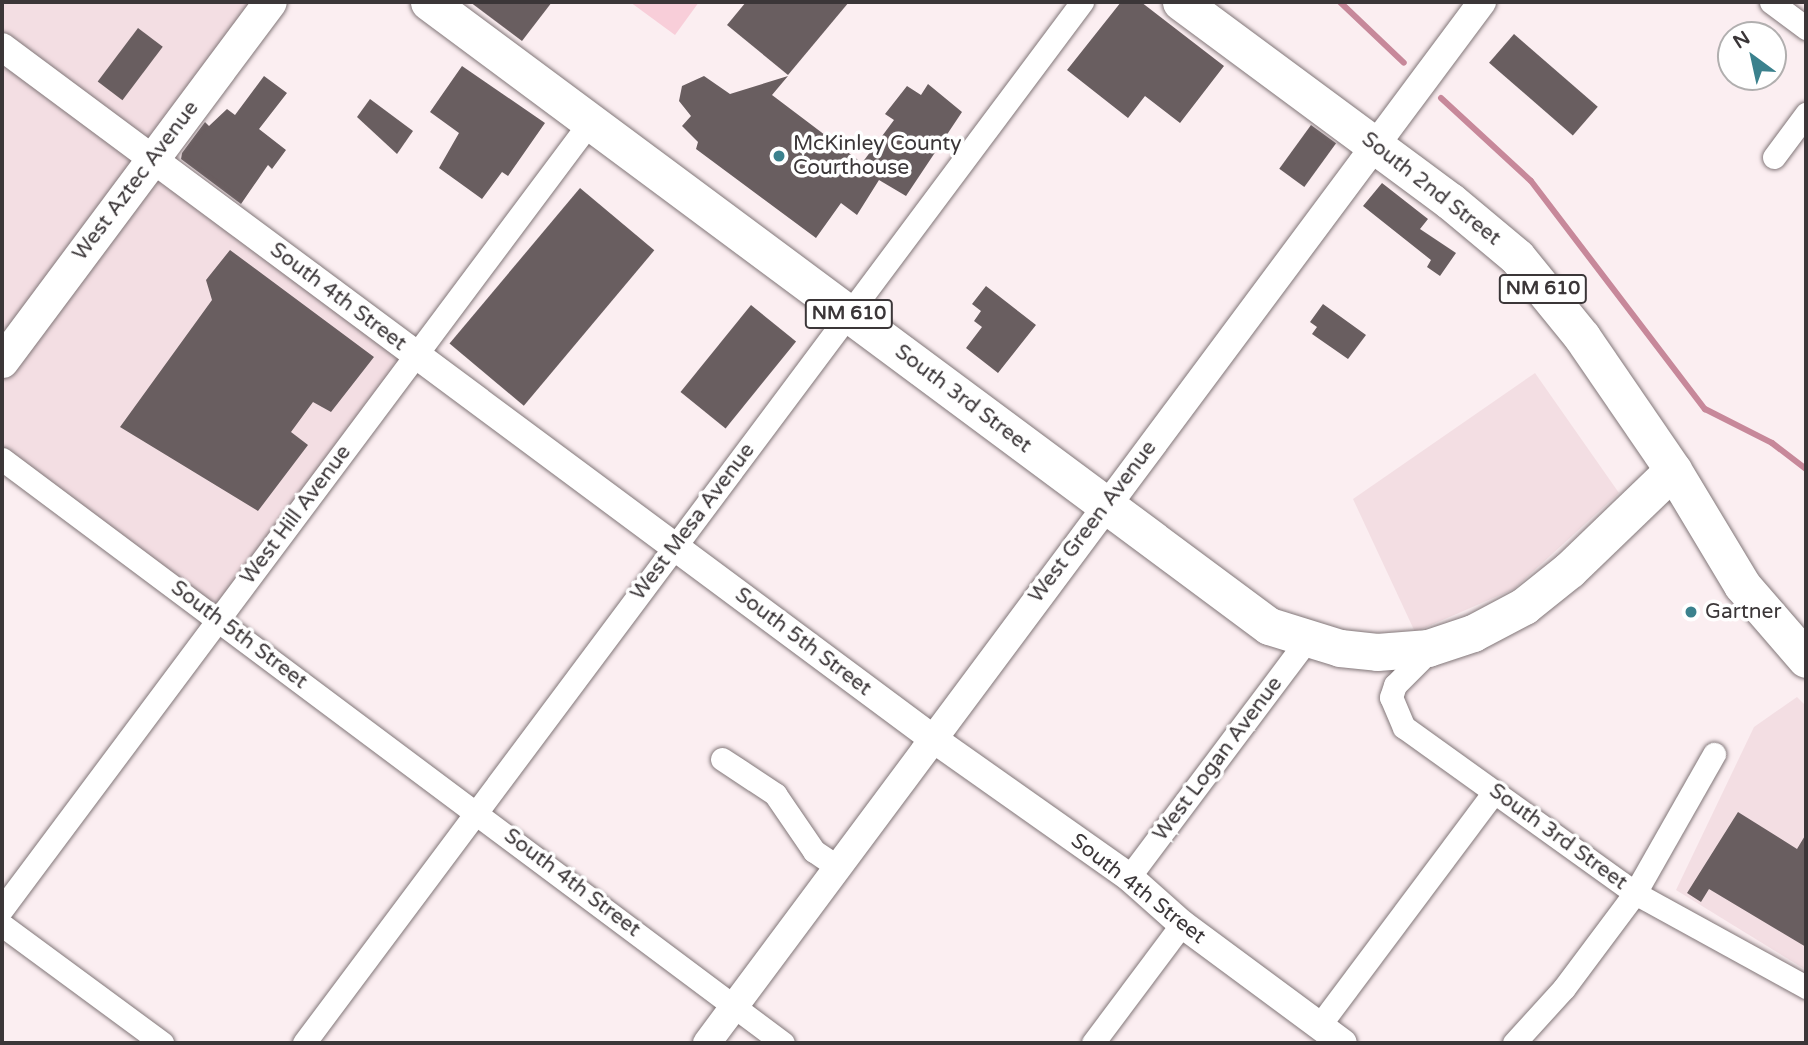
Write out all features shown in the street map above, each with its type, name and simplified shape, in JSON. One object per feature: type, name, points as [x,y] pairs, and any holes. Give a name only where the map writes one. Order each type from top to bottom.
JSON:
[{"type":"main road","name":"West Aztec Avenue","points":[[2,361],[270,2]]},
{"type":"main road","name":"South 3rd Street","points":[[429,2],[1269,626],[1323,644]]},
{"type":"main road","name":"South 2nd Street","points":[[1181,2],[1375,145],[1517,257],[1582,337],[1673,470],[1742,585],[1806,659]]},
{"type":"main road","name":"NM 610","points":[[1323,644],[1377,652],[1434,646],[1473,633],[1524,606],[1569,570],[1673,470]]},
{"type":"street","name":"West Mesa Avenue","points":[[304,1043],[1082,2]]},
{"type":"street","name":"West Green Avenue","points":[[706,1043],[1482,2]]},
{"type":"street","points":[[1771,2],[1806,28]]},
{"type":"street","name":"South 4th Street","points":[[2,47],[674,547]]},
{"type":"street","points":[[1774,158],[1806,114]]},
{"type":"street","name":"West Hill Avenue","points":[[2,909],[590,122]]},
{"type":"street","name":"South 5th Street","points":[[2,458],[477,811]]},
{"type":"street","name":"South 5th Street","points":[[674,547],[932,738]]},
{"type":"street","name":"West Logan Avenue","points":[[1129,877],[1323,644]]},
{"type":"street","name":"South 3rd Street","points":[[1434,646],[1395,685],[1394,710],[1404,727],[1635,893],[1806,987]]},
{"type":"street","name":"South 4th Street","points":[[932,738],[1129,877],[1182,924],[1343,1043]]},
{"type":"street","points":[[1514,1043],[1564,988],[1635,893],[1714,754]]},
{"type":"street","points":[[722,759],[775,794],[814,850],[836,866]]},
{"type":"street","points":[[1319,1026],[1494,792]]},
{"type":"street","name":"South 4th Street","points":[[477,811],[733,1009]]},
{"type":"street","points":[[1093,1043],[1182,924]]},
{"type":"street","points":[[2,925],[162,1043]]},
{"type":"street","points":[[733,1009],[783,1043]]},
{"type":"shaded area","points":[[2,2],[270,2],[153,159],[416,355],[218,619],[2,459]]},
{"type":"shaded area","points":[[630,2],[699,2],[675,35]]},
{"type":"shaded area","points":[[1535,373],[1619,493],[1514,589],[1415,632],[1353,499]]},
{"type":"shaded area","points":[[1797,697],[1806,706],[1806,970],[1676,890],[1754,727]]},
{"type":"building","points":[[470,2],[552,2],[522,41]]},
{"type":"building","name":"McKinley County Courthouse","points":[[746,2],[849,2],[788,75],[727,25]]},
{"type":"building","points":[[1121,2],[1141,2],[1224,66],[1180,123],[1145,96],[1128,118],[1067,70]]},
{"type":"building","points":[[138,28],[163,47],[122,100],[98,82]]},
{"type":"building","points":[[1514,34],[1598,107],[1573,136],[1489,63]]},
{"type":"building","points":[[462,66],[545,123],[508,176],[502,172],[482,199],[439,168],[459,133],[430,112]]},
{"type":"building","points":[[264,76],[287,93],[259,129],[286,150],[272,169],[268,165],[241,204],[181,159],[182,153],[205,122],[209,126],[227,109],[235,115]]},
{"type":"building","name":"McKinley County Courthouse","points":[[704,76],[730,94],[788,76],[772,95],[862,163],[894,120],[885,114],[907,86],[921,95],[928,84],[962,112],[906,196],[879,180],[857,215],[841,203],[816,238],[696,149],[698,142],[682,126],[691,116],[679,101],[682,86]]},
{"type":"building","points":[[370,99],[413,131],[397,154],[357,117]]},
{"type":"building","points":[[1311,125],[1336,143],[1304,187],[1279,169]]},
{"type":"building","points":[[1382,183],[1428,219],[1420,229],[1456,253],[1440,276],[1427,267],[1431,260],[1363,206]]},
{"type":"building","points":[[580,188],[654,250],[524,406],[450,344]]},
{"type":"building","points":[[230,250],[374,357],[331,412],[313,402],[291,432],[308,445],[258,511],[120,427],[212,300],[206,280]]},
{"type":"building","points":[[986,286],[1036,325],[998,373],[966,348],[982,327],[974,321],[981,311],[972,304]]},
{"type":"building","points":[[1323,304],[1366,335],[1348,359],[1312,334],[1317,327],[1310,322]]},
{"type":"building","points":[[751,305],[796,342],[726,429],[681,392]]},
{"type":"building","points":[[1738,812],[1797,849],[1806,834],[1806,947],[1709,889],[1701,902],[1687,893]]},
{"type":"waterway","points":[[1340,2],[1404,63]]},
{"type":"waterway","points":[[1441,98],[1531,181],[1705,409],[1772,443],[1806,469]]},
{"type":"place","name":"McKinley County Courthouse","points":[[779,156]]},
{"type":"place","name":"Gartner","points":[[1691,612]]}]
